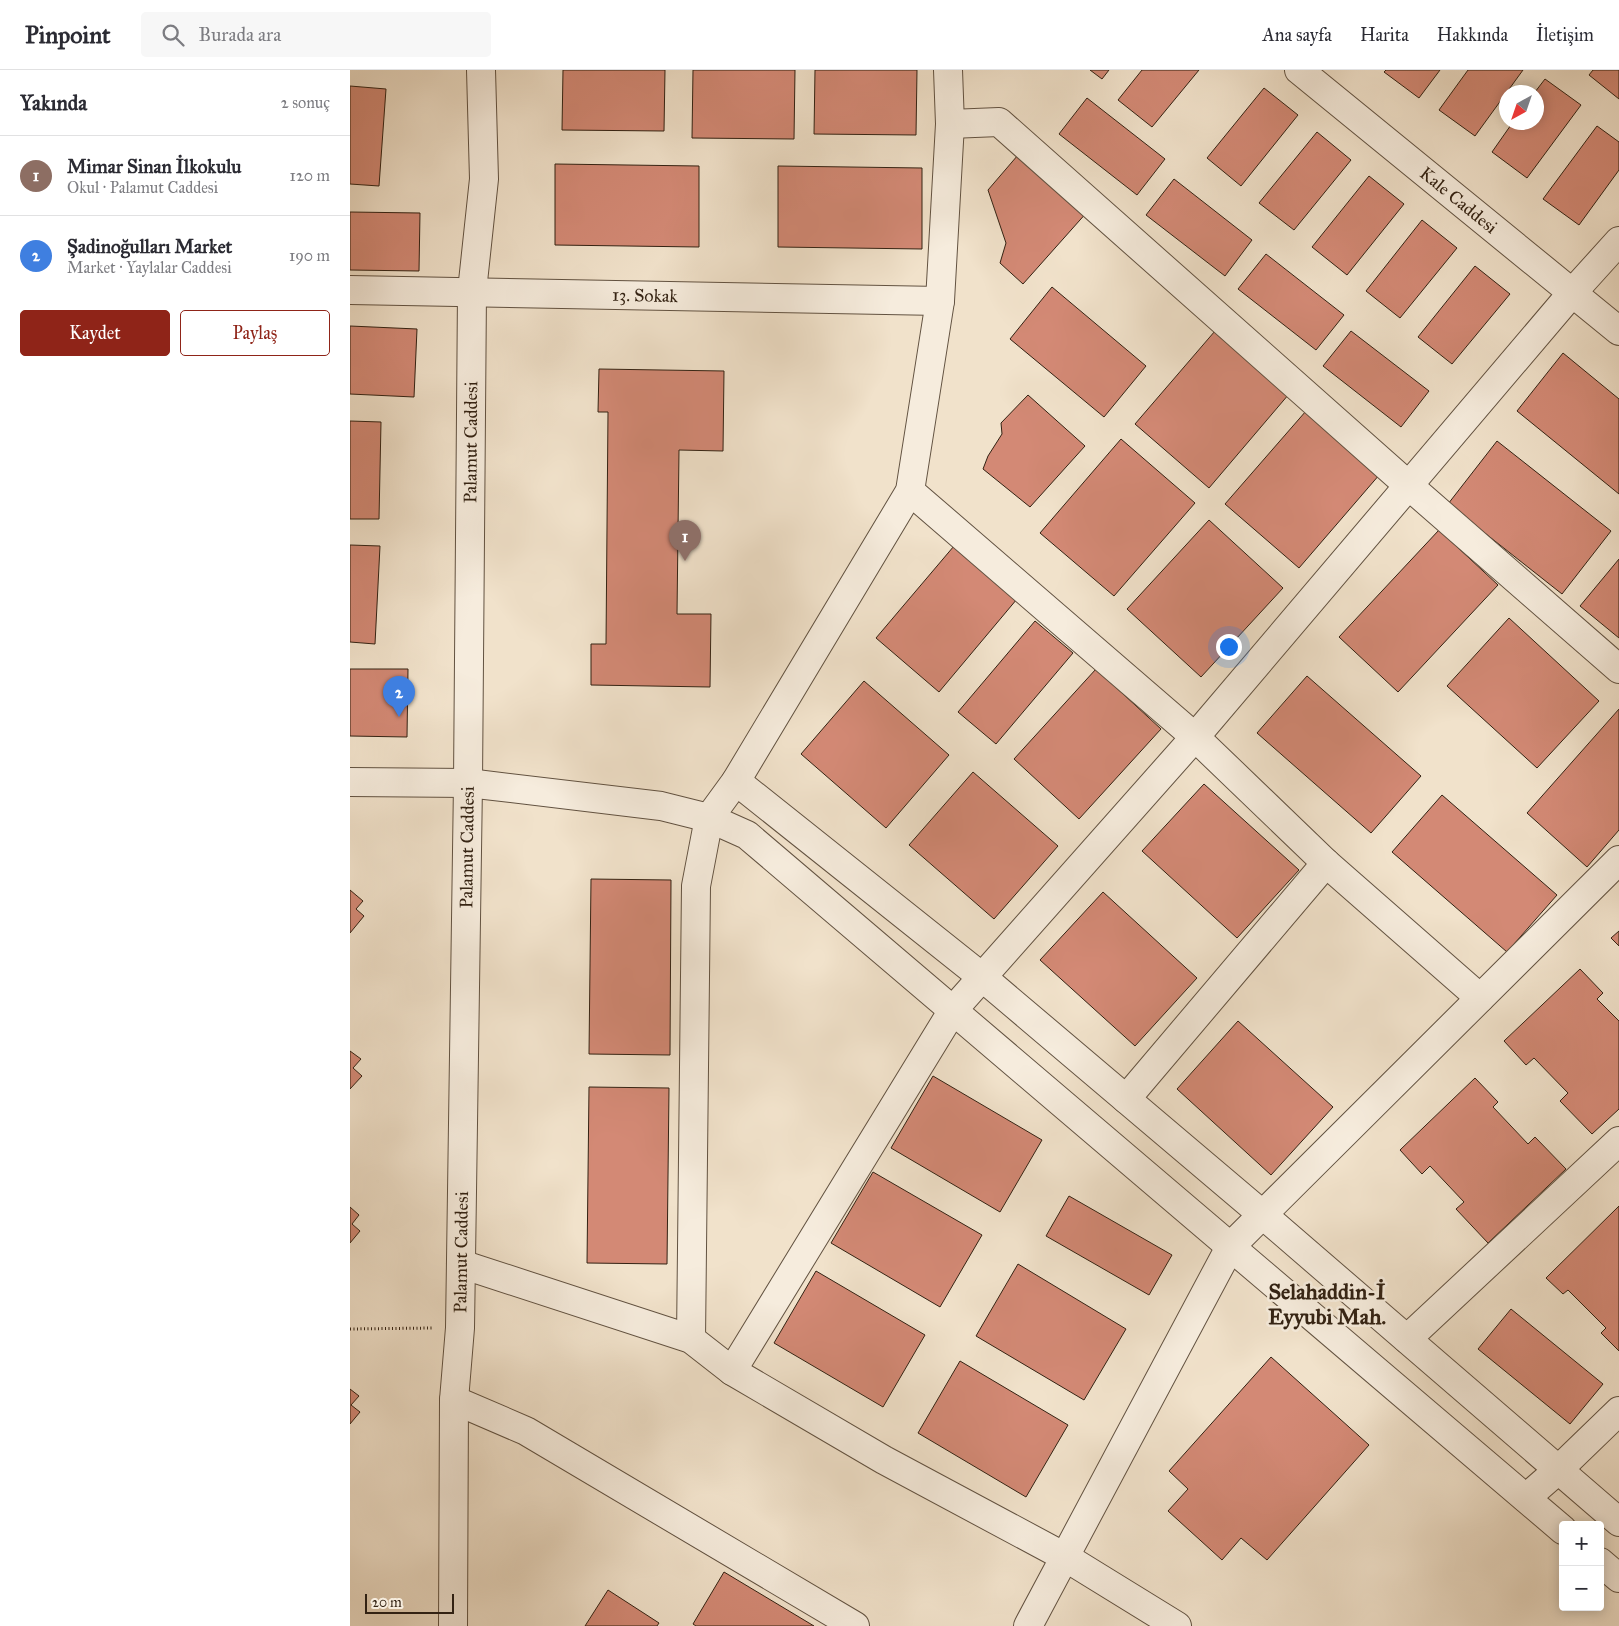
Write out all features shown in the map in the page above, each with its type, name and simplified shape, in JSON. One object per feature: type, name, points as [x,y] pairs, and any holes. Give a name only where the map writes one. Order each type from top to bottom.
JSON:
[{"type":"street","name":"Palamut Caddesi","points":[[453,1626],[454,1400],[460,1328],[468,783],[472,291],[484,179],[481,70]]},
{"type":"street","points":[[691,1339],[696,886],[708,818],[736,780],[910,491],[940,301],[950,124],[948,70]]},
{"type":"street","name":"Kale Caddesi","points":[[1299,70],[1619,331]]},
{"type":"street","points":[[950,124],[999,122],[1408,485],[1619,669]]},
{"type":"street","points":[[732,1371],[953,1010],[1195,736],[1572,293],[1619,241]]},
{"type":"street","name":"13. Sokak","points":[[350,290],[940,301]]},
{"type":"street","points":[[910,491],[1195,736],[1326,864],[1480,998]]},
{"type":"street","points":[[736,780],[982,977],[1263,1214],[1619,1522]]},
{"type":"street","points":[[350,782],[468,783],[661,806],[708,818],[746,836],[1559,1527]]},
{"type":"street","points":[[1028,1626],[1066,1558],[1230,1247],[1619,860]]},
{"type":"street","points":[[1126,1099],[1326,864]]},
{"type":"street","points":[[1407,1339],[1619,1141]]},
{"type":"street","points":[[461,1264],[691,1339],[732,1371],[884,1460],[1066,1558],[1177,1626]]},
{"type":"street","points":[[454,1400],[526,1431],[855,1626]]},
{"type":"street","points":[[1526,1498],[1619,1411]]},
{"type":"street","points":[[1604,1565],[1619,1578]]},
{"type":"path","points":[[350,1329],[460,1328]]},
{"type":"building","points":[[563,70],[665,70],[664,131],[562,130]]},
{"type":"building","points":[[693,70],[795,70],[794,139],[692,138]]},
{"type":"building","points":[[815,70],[917,70],[916,135],[814,134]]},
{"type":"building","points":[[1090,70],[1109,70],[1102,79]]},
{"type":"building","points":[[1142,70],[1199,70],[1152,127],[1118,100]]},
{"type":"building","points":[[1386,70],[1440,70],[1419,98],[1384,72]]},
{"type":"building","points":[[1468,70],[1523,70],[1512,85],[1499,85],[1499,103],[1475,136],[1439,110]]},
{"type":"building","points":[[1593,70],[1619,70],[1619,99],[1589,75]]},
{"type":"building","points":[[1545,79],[1581,105],[1527,178],[1492,152],[1507,130],[1544,130],[1544,85],[1540,85]]},
{"type":"building","points":[[350,86],[386,89],[379,186],[350,184]]},
{"type":"building","points":[[1264,88],[1298,115],[1241,186],[1207,158]]},
{"type":"building","points":[[1087,98],[1165,159],[1137,195],[1059,134]]},
{"type":"building","points":[[1597,126],[1619,142],[1619,170],[1579,225],[1543,199]]},
{"type":"building","points":[[1317,132],[1351,160],[1294,230],[1259,203]]},
{"type":"building","points":[[1018,155],[1088,211],[1023,284],[1000,263],[1006,243],[988,190]]},
{"type":"building","points":[[555,164],[699,166],[699,247],[555,245]]},
{"type":"building","points":[[778,166],[922,168],[922,249],[778,247]]},
{"type":"building","points":[[1369,176],[1404,204],[1347,275],[1312,247]]},
{"type":"building","points":[[1174,179],[1252,240],[1225,276],[1146,215]]},
{"type":"building","points":[[350,212],[420,213],[419,271],[350,270]]},
{"type":"building","points":[[1422,220],[1457,248],[1400,318],[1366,291]]},
{"type":"building","points":[[1266,254],[1344,315],[1316,350],[1238,289]]},
{"type":"building","points":[[1475,266],[1510,294],[1452,364],[1418,337]]},
{"type":"building","points":[[1052,287],[1146,366],[1104,417],[1010,339]]},
{"type":"building","points":[[350,326],[417,329],[414,397],[350,394]]},
{"type":"building","points":[[1215,331],[1289,394],[1209,488],[1135,424]]},
{"type":"building","points":[[1351,331],[1429,391],[1401,427],[1323,366]]},
{"type":"building","points":[[1563,353],[1619,399],[1619,494],[1517,411]]},
{"type":"building","points":[[599,369],[724,371],[723,451],[679,450],[677,614],[711,614],[710,687],[591,685],[591,644],[606,644],[608,412],[598,412]]},
{"type":"building","points":[[1028,395],[1085,446],[1030,507],[983,469],[988,456],[1002,434],[1001,423]]},
{"type":"building","points":[[1306,411],[1380,474],[1299,568],[1225,504]]},
{"type":"building","points":[[350,421],[381,422],[379,519],[350,519]]},
{"type":"building","points":[[1121,439],[1195,503],[1114,596],[1040,533]]},
{"type":"building","points":[[1497,441],[1611,531],[1562,594],[1448,504]]},
{"type":"building","points":[[1209,520],[1283,588],[1201,677],[1127,609]]},
{"type":"building","points":[[1439,530],[1498,585],[1398,692],[1339,637]]},
{"type":"building","points":[[350,545],[380,546],[375,644],[350,642]]},
{"type":"building","points":[[954,546],[1017,599],[939,692],[876,638]]},
{"type":"building","points":[[1619,559],[1619,638],[1580,606]]},
{"type":"building","points":[[1509,618],[1599,701],[1537,768],[1447,686]]},
{"type":"building","points":[[1035,621],[1073,653],[996,744],[958,712]]},
{"type":"building","points":[[350,669],[408,669],[407,737],[350,736]]},
{"type":"building","points":[[1096,669],[1161,729],[1079,819],[1014,759]]},
{"type":"building","points":[[1307,676],[1421,776],[1371,833],[1257,733]]},
{"type":"building","points":[[864,681],[949,755],[886,828],[801,754]]},
{"type":"building","points":[[1619,709],[1619,830],[1587,867],[1527,813]]},
{"type":"building","points":[[973,772],[1058,846],[994,919],[909,845]]},
{"type":"building","points":[[1204,784],[1299,870],[1237,938],[1142,851]]},
{"type":"building","points":[[1442,795],[1557,895],[1507,952],[1392,852]]},
{"type":"building","points":[[591,879],[671,880],[670,1055],[589,1054]]},
{"type":"building","points":[[350,890],[363,901],[356,909],[364,916],[350,933]]},
{"type":"building","points":[[1103,892],[1197,978],[1135,1046],[1040,960]]},
{"type":"building","points":[[1619,931],[1619,946],[1611,938]]},
{"type":"building","points":[[1580,969],[1603,993],[1597,999],[1619,1021],[1619,1109],[1592,1134],[1560,1101],[1568,1093],[1534,1058],[1526,1065],[1504,1041]]},
{"type":"building","points":[[1238,1021],[1333,1107],[1271,1175],[1177,1089]]},
{"type":"building","points":[[350,1051],[361,1059],[353,1068],[362,1076],[350,1089]]},
{"type":"building","points":[[933,1076],[1042,1140],[1000,1212],[891,1148]]},
{"type":"building","points":[[1475,1078],[1498,1102],[1493,1107],[1528,1144],[1535,1137],[1566,1169],[1488,1243],[1456,1209],[1464,1202],[1430,1166],[1422,1174],[1400,1150]]},
{"type":"building","points":[[589,1087],[669,1088],[667,1264],[587,1263]]},
{"type":"building","points":[[873,1172],[982,1235],[940,1307],[831,1243]]},
{"type":"building","points":[[1069,1196],[1172,1255],[1149,1295],[1046,1236]]},
{"type":"building","points":[[1619,1206],[1619,1351],[1601,1333],[1606,1328],[1568,1290],[1563,1294],[1546,1278]]},
{"type":"building","points":[[350,1207],[359,1215],[352,1224],[360,1231],[350,1243]]},
{"type":"building","points":[[1018,1264],[1126,1329],[1084,1400],[976,1336]]},
{"type":"building","points":[[816,1271],[925,1335],[883,1407],[774,1343]]},
{"type":"building","points":[[1511,1309],[1603,1384],[1570,1424],[1478,1349]]},
{"type":"building","points":[[1271,1357],[1369,1445],[1267,1560],[1241,1538],[1222,1560],[1168,1511],[1188,1489],[1169,1471]]},
{"type":"building","points":[[960,1361],[1068,1425],[1026,1497],[918,1433]]},
{"type":"building","points":[[350,1389],[359,1396],[351,1405],[360,1412],[350,1424]]},
{"type":"building","points":[[724,1572],[814,1626],[696,1626],[693,1624]]},
{"type":"building","points":[[608,1590],[659,1623],[657,1626],[585,1626]]},
{"type":"place","name":"Mimar Sinan İlkokulu","points":[[685,561]]},
{"type":"place","name":"Şadinoğulları Market","points":[[399,717]]},
{"type":"district","name":"Selahaddin-İ Eyyubi Mah.","points":[[1327,1304]]}]
